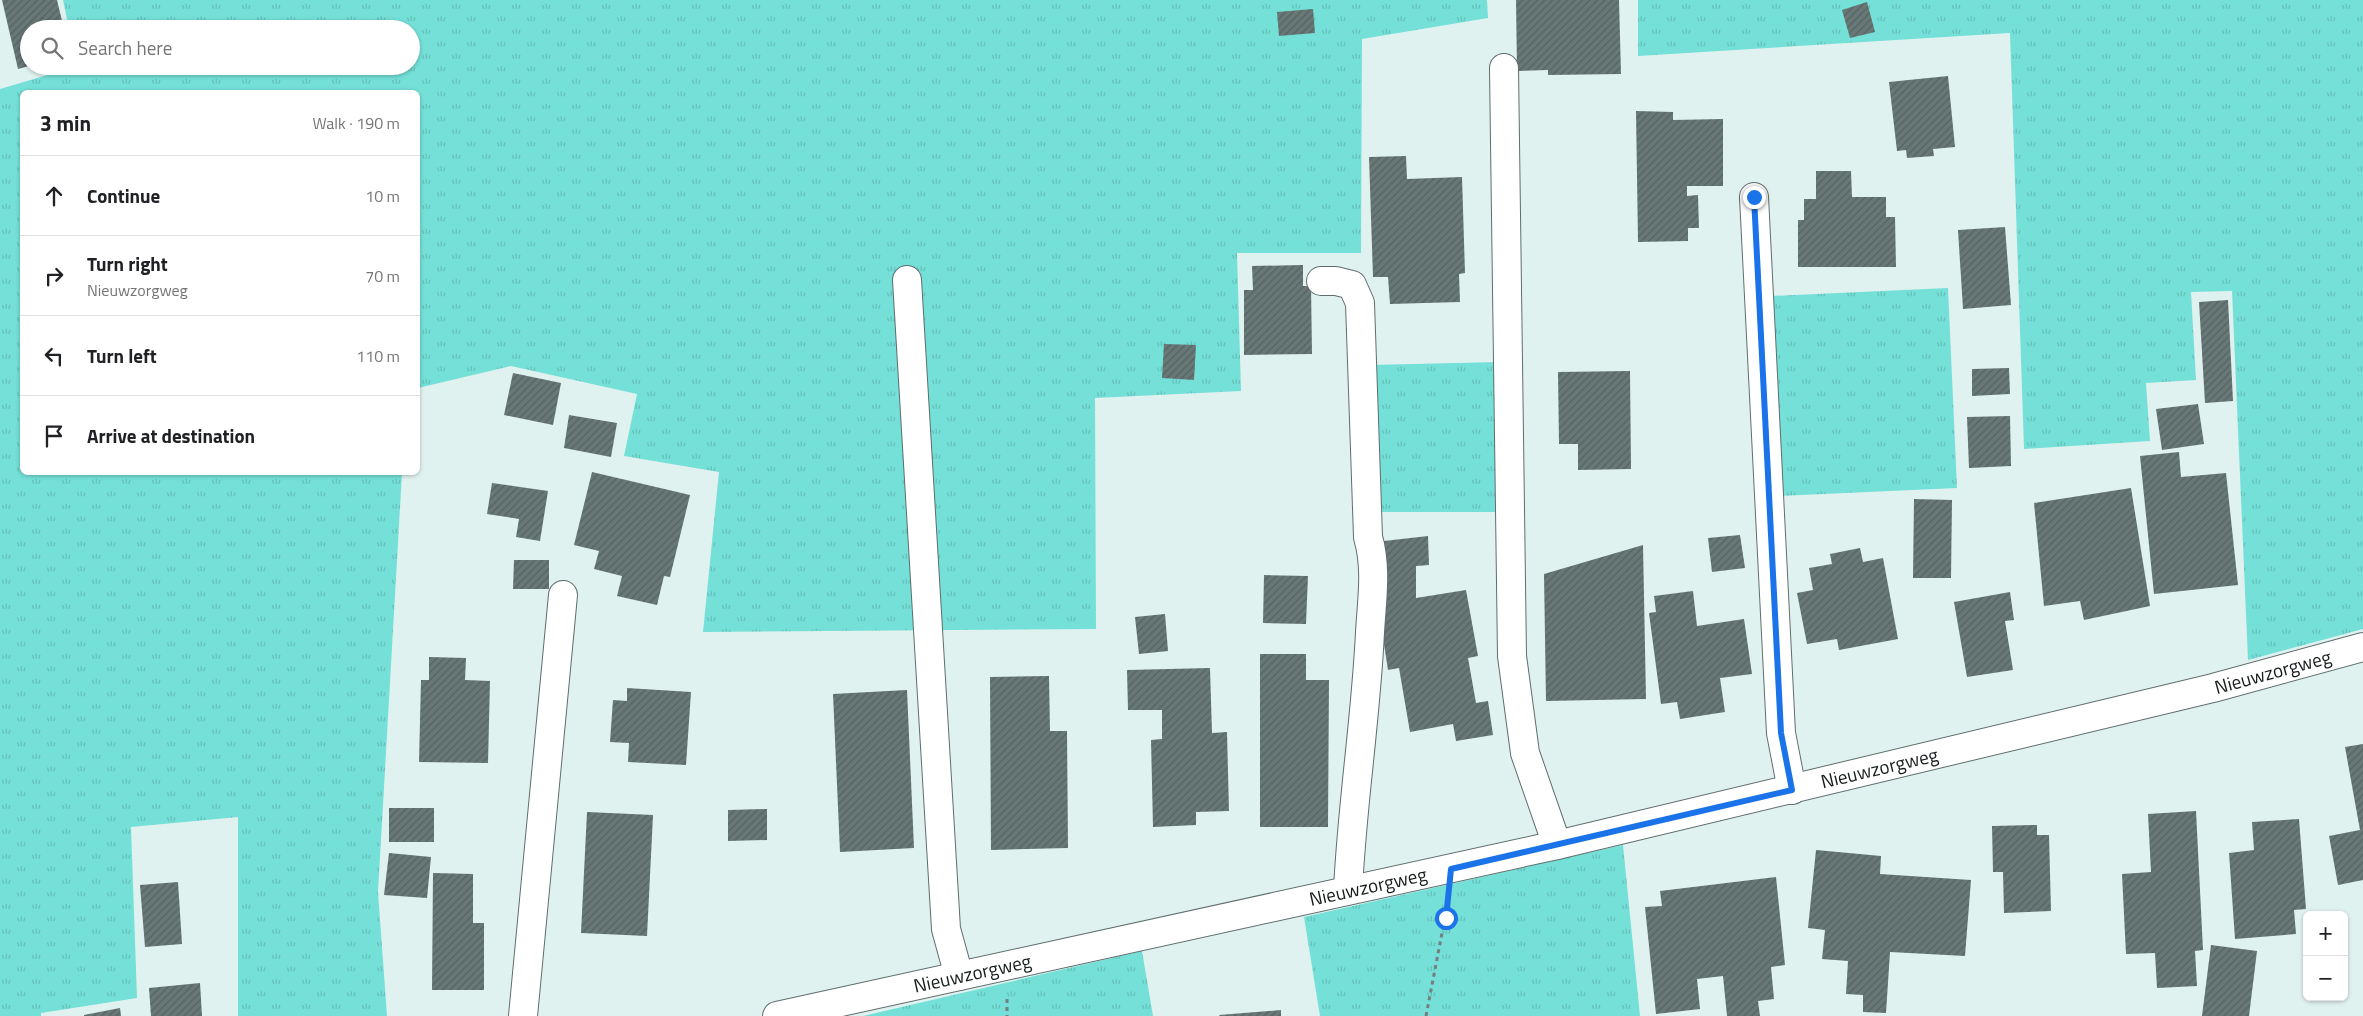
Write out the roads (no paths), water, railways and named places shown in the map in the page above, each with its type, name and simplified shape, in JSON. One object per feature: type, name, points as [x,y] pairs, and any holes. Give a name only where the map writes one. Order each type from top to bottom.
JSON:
[{"type":"street","points":[[1504,68],[1512,656],[1525,753],[1557,845]]},
{"type":"street","points":[[1754,197],[1781,733],[1792,790]]},
{"type":"street","points":[[907,280],[946,929],[959,976]]},
{"type":"street","points":[[1321,281],[1336,280],[1352,285],[1360,302],[1368,537],[1374,558],[1368,674],[1351,830],[1348,890]]},
{"type":"street","points":[[523,1016],[563,595]]},
{"type":"street","name":"Nieuwzorgweg","points":[[778,1016],[1557,845],[2213,688],[2363,647]]}]
